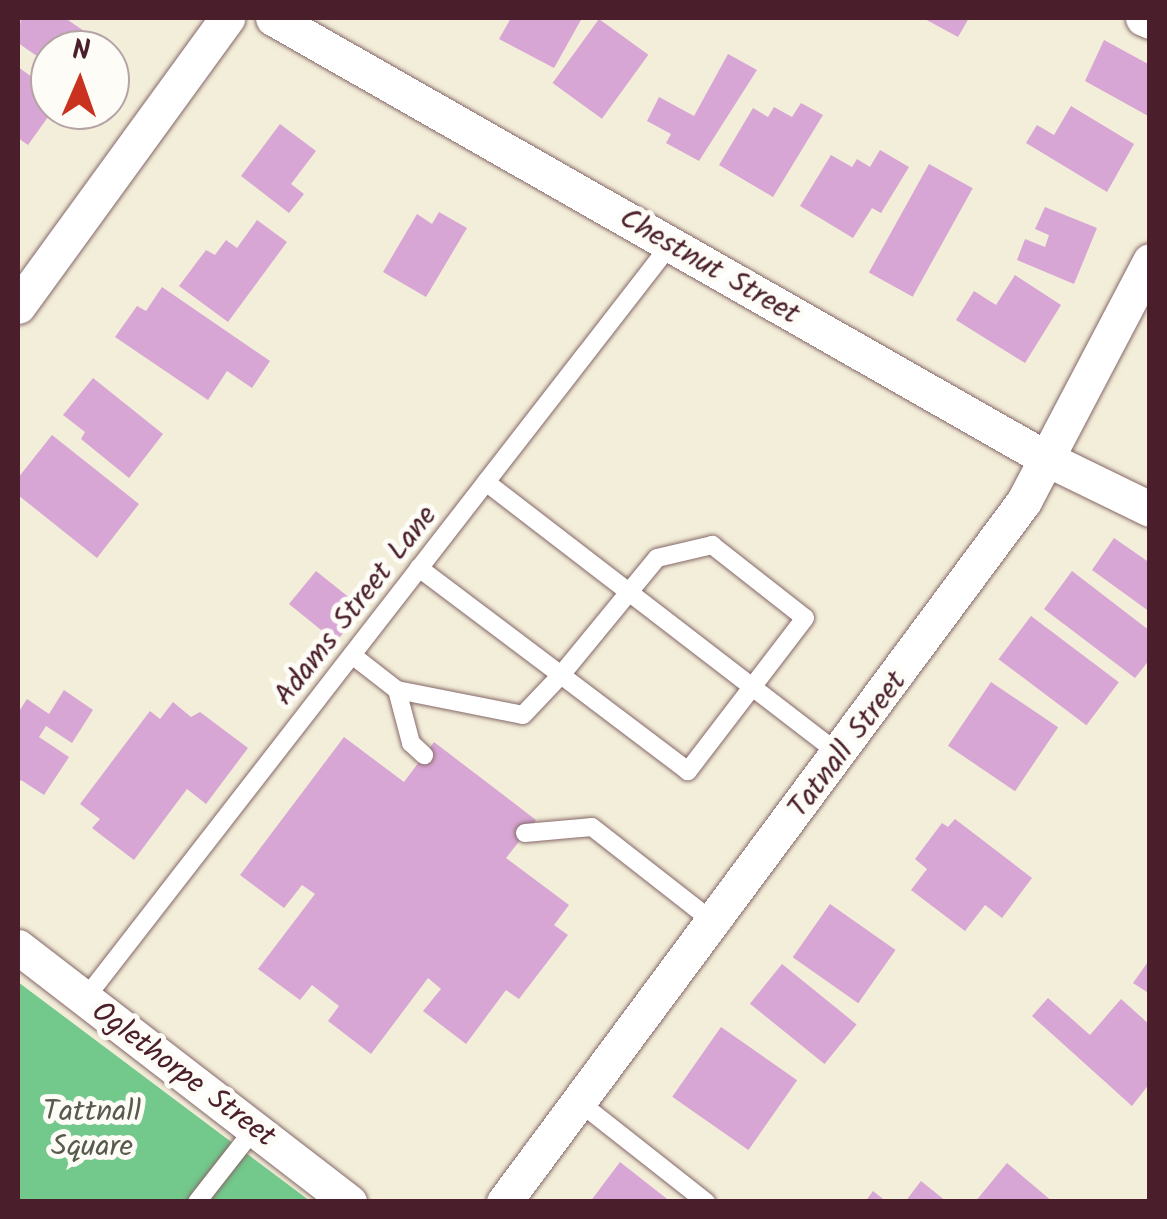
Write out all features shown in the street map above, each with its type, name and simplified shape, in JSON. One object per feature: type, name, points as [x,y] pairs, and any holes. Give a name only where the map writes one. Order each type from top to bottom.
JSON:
[{"type":"street","name":"Chestnut Street","points":[[272,18],[1046,459],[1150,509]]},
{"type":"street","points":[[18,306],[222,19]]},
{"type":"street","name":"Tatnall Street","points":[[504,1202],[840,755],[1024,502],[1150,262]]},
{"type":"street","name":"Oglethorpe Street","points":[[18,947],[349,1202]]},
{"type":"lane","name":"Adams Street Lane","points":[[84,1000],[670,245]]},
{"type":"lane","points":[[486,482],[840,755]]},
{"type":"lane","points":[[352,655],[397,690],[523,715],[560,675],[657,558],[712,545],[805,618],[688,771],[560,675],[420,568]]},
{"type":"lane","points":[[397,690],[411,743],[424,755]]},
{"type":"lane","points":[[526,834],[592,827],[715,922]]},
{"type":"lane","points":[[580,1102],[706,1202]]},
{"type":"lane","points":[[197,1202],[254,1129]]},
{"type":"green space","name":"Tattnall Square","points":[[18,982],[310,1201],[18,1201]]},
{"type":"building","points":[[21,18],[65,18],[83,30],[30,30],[30,51],[18,43]]},
{"type":"building","points":[[511,18],[582,18],[554,68],[499,39]]},
{"type":"building","points":[[923,18],[969,18],[958,37]]},
{"type":"building","points":[[599,19],[648,55],[602,119],[553,83]]},
{"type":"building","points":[[1104,40],[1150,65],[1150,117],[1085,81]]},
{"type":"building","points":[[728,54],[757,70],[699,161],[666,143],[671,134],[647,121],[659,97],[694,116]]},
{"type":"building","points":[[18,67],[30,76],[30,130],[39,130],[28,145],[18,138]]},
{"type":"building","points":[[801,103],[823,115],[773,197],[719,165],[753,108],[768,117],[774,107],[792,117]]},
{"type":"building","points":[[1071,106],[1134,144],[1107,192],[1026,143],[1037,125],[1054,135]]},
{"type":"building","points":[[280,124],[316,151],[291,184],[304,194],[289,213],[241,176]]},
{"type":"building","points":[[880,150],[909,167],[881,213],[872,208],[853,238],[800,206],[831,155],[852,167],[857,159],[870,167]]},
{"type":"building","points":[[929,164],[973,188],[913,297],[869,272]]},
{"type":"building","points":[[1045,207],[1097,228],[1074,284],[1017,260],[1025,239],[1045,247],[1049,235],[1035,229]]},
{"type":"building","points":[[439,212],[467,228],[426,297],[383,272],[417,214],[432,224]]},
{"type":"building","points":[[257,220],[287,242],[228,322],[179,286],[206,250],[215,255],[226,240],[237,248]]},
{"type":"building","points":[[1015,275],[1061,305],[1025,363],[956,320],[974,291],[996,305]]},
{"type":"building","points":[[162,287],[270,361],[252,388],[227,371],[208,400],[115,337],[137,306],[146,311]]},
{"type":"building","points":[[93,378],[163,434],[129,478],[81,439],[85,432],[63,415]]},
{"type":"building","points":[[52,435],[139,504],[97,558],[18,495],[18,478]]},
{"type":"building","points":[[1114,538],[1150,563],[1150,612],[1092,570]]},
{"type":"building","points":[[316,571],[351,599],[344,608],[356,617],[336,642],[289,604]]},
{"type":"building","points":[[1072,571],[1150,631],[1150,659],[1135,678],[1044,609]]},
{"type":"building","points":[[1031,616],[1119,682],[1086,725],[999,659]]},
{"type":"building","points":[[991,682],[1058,727],[1015,791],[948,746]]},
{"type":"building","points":[[64,690],[93,710],[72,743],[46,726],[39,737],[69,757],[44,795],[21,780],[18,785],[18,713],[27,699],[49,714]]},
{"type":"building","points":[[173,702],[191,717],[200,712],[248,748],[206,804],[187,789],[134,860],[92,828],[100,819],[80,804],[150,711],[160,719]]},
{"type":"building","points":[[344,737],[404,782],[434,742],[536,820],[506,858],[569,905],[554,925],[568,935],[519,999],[506,990],[466,1044],[423,1011],[441,989],[428,978],[371,1054],[328,1021],[339,1006],[312,985],[300,1000],[258,969],[315,894],[302,885],[284,908],[240,875]]},
{"type":"building","points":[[955,819],[1032,878],[1002,918],[985,905],[965,931],[911,890],[927,869],[915,859],[942,823],[948,827]]},
{"type":"building","points":[[830,904],[896,950],[858,1003],[793,957]]},
{"type":"building","points":[[1150,959],[1150,994],[1133,983]]},
{"type":"building","points":[[782,964],[857,1024],[825,1064],[750,1004]]},
{"type":"building","points":[[1048,998],[1090,1035],[1121,999],[1150,1025],[1150,1083],[1132,1106],[1032,1016]]},
{"type":"building","points":[[721,1027],[797,1080],[748,1150],[672,1097]]},
{"type":"building","points":[[620,1162],[671,1202],[590,1202]]},
{"type":"building","points":[[1007,1163],[1053,1202],[975,1202]]},
{"type":"building","points":[[921,1181],[947,1202],[905,1202]]},
{"type":"building","points":[[873,1191],[887,1202],[865,1202]]}]
